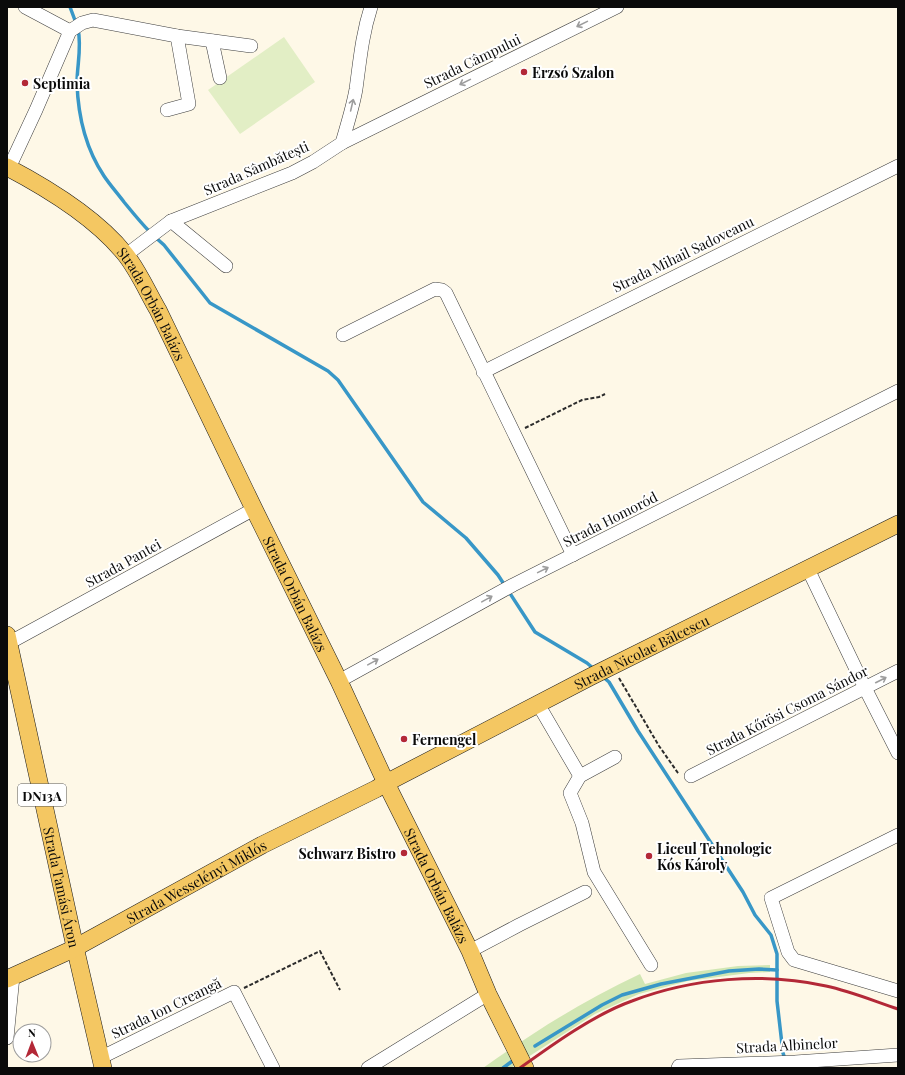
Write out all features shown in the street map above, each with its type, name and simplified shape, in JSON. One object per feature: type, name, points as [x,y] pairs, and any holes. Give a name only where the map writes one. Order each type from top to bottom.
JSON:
[{"type":"main road","name":"Strada Orbán Balázs","points":[[8,167],[73,207],[101,230],[126,255],[158,310],[339,681],[386,783],[470,951],[488,994],[525,1068]]},
{"type":"main road","name":"Strada Nicolae Bălcescu","points":[[386,783],[590,677],[898,524]]},
{"type":"main road","name":"Strada Tamási Áron","points":[[8,641],[74,947],[101,1063]]},
{"type":"main road","name":"Strada Wesselényi Miklós","points":[[10,977],[74,947],[262,845],[386,783]]},
{"type":"street","points":[[25,7],[81,22],[251,46]]},
{"type":"street","points":[[342,143],[356,90],[363,34],[371,7]]},
{"type":"street","name":"Strada Câmpului","points":[[342,143],[616,7]]},
{"type":"street","points":[[8,167],[81,22]]},
{"type":"street","points":[[166,110],[189,104],[177,36]]},
{"type":"street","points":[[212,41],[220,78]]},
{"type":"street","name":"Strada Sâmbătești","points":[[126,255],[171,221],[292,173],[313,162],[342,143]]},
{"type":"street","name":"Strada Mihail Sadoveanu","points":[[483,372],[898,166]]},
{"type":"street","points":[[171,221],[226,266]]},
{"type":"street","points":[[344,335],[435,289],[442,290],[446,293],[513,434],[573,555]]},
{"type":"street","name":"Strada Homoród","points":[[339,681],[508,588],[898,391]]},
{"type":"street","name":"Strada Pantei","points":[[8,641],[254,509]]},
{"type":"street","points":[[808,569],[898,753]]},
{"type":"street","name":"Strada Kőrösi Csoma Sándor","points":[[691,776],[898,671]]},
{"type":"street","points":[[538,704],[580,776]]},
{"type":"street","points":[[615,757],[580,776],[570,793],[582,823],[594,872],[652,965]]},
{"type":"street","points":[[898,835],[771,898],[788,952],[794,960],[898,991]]},
{"type":"street","points":[[470,951],[585,892]]},
{"type":"street","points":[[7,1038],[10,977]]},
{"type":"street","name":"Strada Ion Creangă","points":[[101,1063],[234,992],[273,1068]]},
{"type":"street","points":[[368,1068],[488,994]]},
{"type":"street","name":"Strada Albinelor","points":[[678,1068],[680,1066],[795,1062],[898,1055]]},
{"type":"path","points":[[513,434],[582,400],[599,397],[605,394]]},
{"type":"path","points":[[612,666],[620,671],[617,673],[659,746],[678,773],[691,776]]},
{"type":"path","points":[[234,992],[320,951],[340,990]]},
{"type":"green space","points":[[284,37],[315,82],[240,134],[208,90]]},
{"type":"green space","points":[[770,965],[770,972],[749,973],[688,981],[639,994],[595,1014],[511,1068],[483,1068],[520,1042],[559,1018],[619,984],[640,974],[645,984],[686,973],[738,966]]},
{"type":"waterway","points":[[70,7],[76,23]]},
{"type":"waterway","points":[[78,29],[80,42],[77,76],[79,107],[84,131],[92,155],[106,179],[150,232]]},
{"type":"waterway","points":[[155,237],[164,245],[210,303],[328,371],[338,380],[423,502],[466,538],[498,575],[535,632],[587,663],[594,669]]},
{"type":"waterway","points":[[602,676],[609,682],[638,731],[743,892],[755,915],[771,935],[777,954],[777,1001],[785,1059]]},
{"type":"waterway","points":[[535,1046],[602,1005],[622,995],[661,984],[729,971],[759,969],[777,970]]},
{"type":"waterway","points":[[503,1068],[515,1059]]},
{"type":"railway","points":[[520,1068],[574,1031],[603,1014],[655,993],[703,982],[753,979],[778,979],[802,982],[826,986],[862,996],[898,1009]]},
{"type":"place","name":"Erzsó Szalon","points":[[524,72]]},
{"type":"place","name":"Septimia","points":[[25,83]]},
{"type":"place","name":"Fernengel","points":[[404,739]]},
{"type":"place","name":"Schwarz Bistro","points":[[404,853]]},
{"type":"place","name":"Liceul Tehnologic Kós Károly","points":[[649,856]]}]
